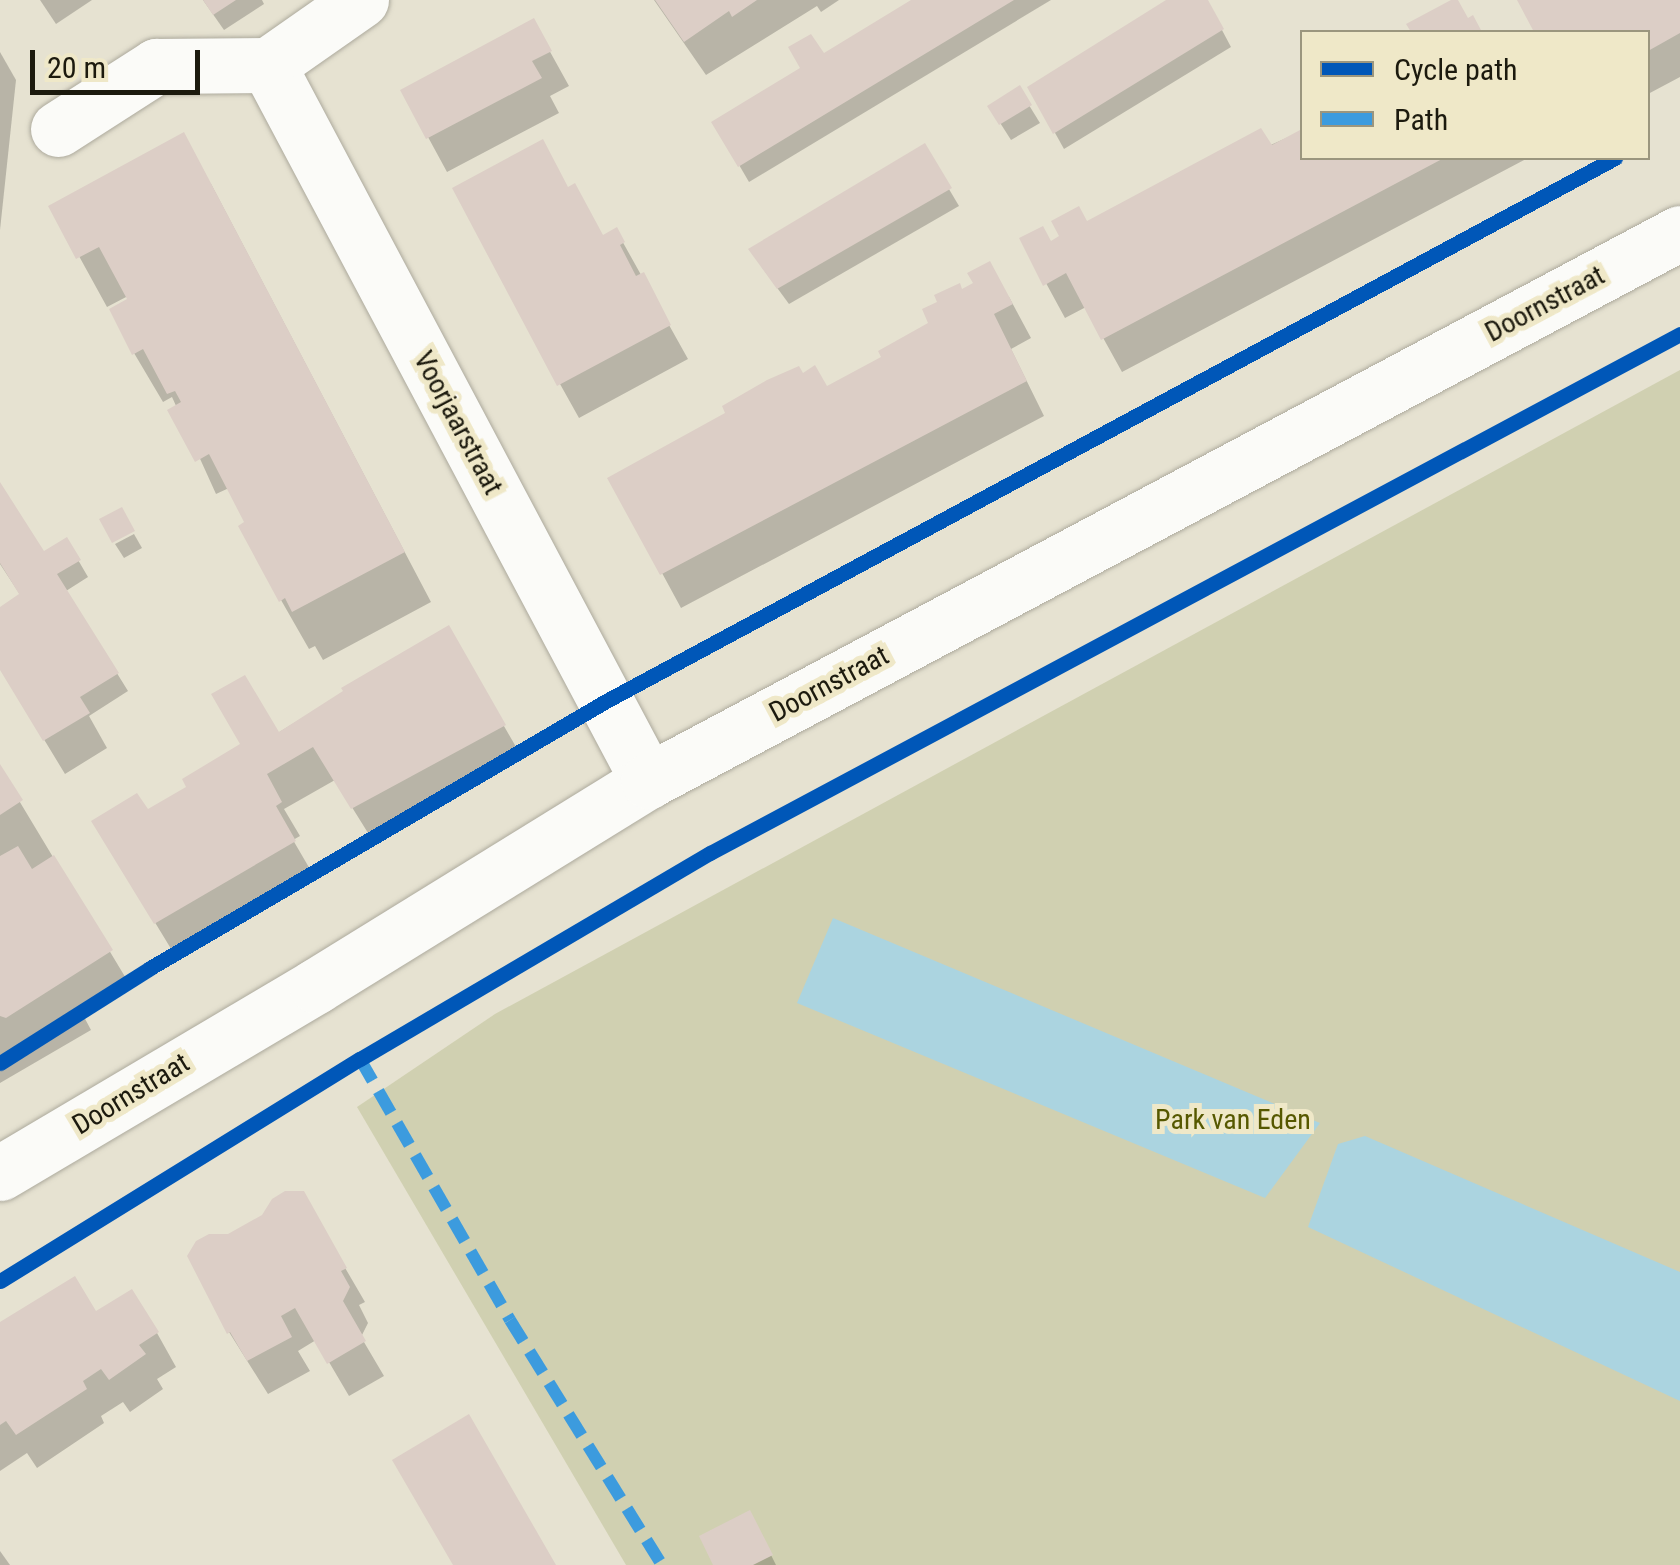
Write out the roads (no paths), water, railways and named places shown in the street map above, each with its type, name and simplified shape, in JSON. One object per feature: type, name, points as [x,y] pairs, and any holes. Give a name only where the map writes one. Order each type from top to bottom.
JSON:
[{"type":"street","points":[[58,129],[156,66],[268,65],[362,0]]},
{"type":"street","name":"Voorjaarstraat","points":[[268,65],[648,781]]},
{"type":"street","name":"Doornstraat","points":[[0,1173],[316,986],[648,781],[1680,233]]},
{"type":"water","points":[[833,918],[1320,1123],[1265,1198],[797,1003]]},
{"type":"water","points":[[1365,1136],[1680,1272],[1680,1401],[1308,1227],[1338,1144]]},
{"type":"park label","name":"Park van Eden","points":[[1233,1120]]}]
